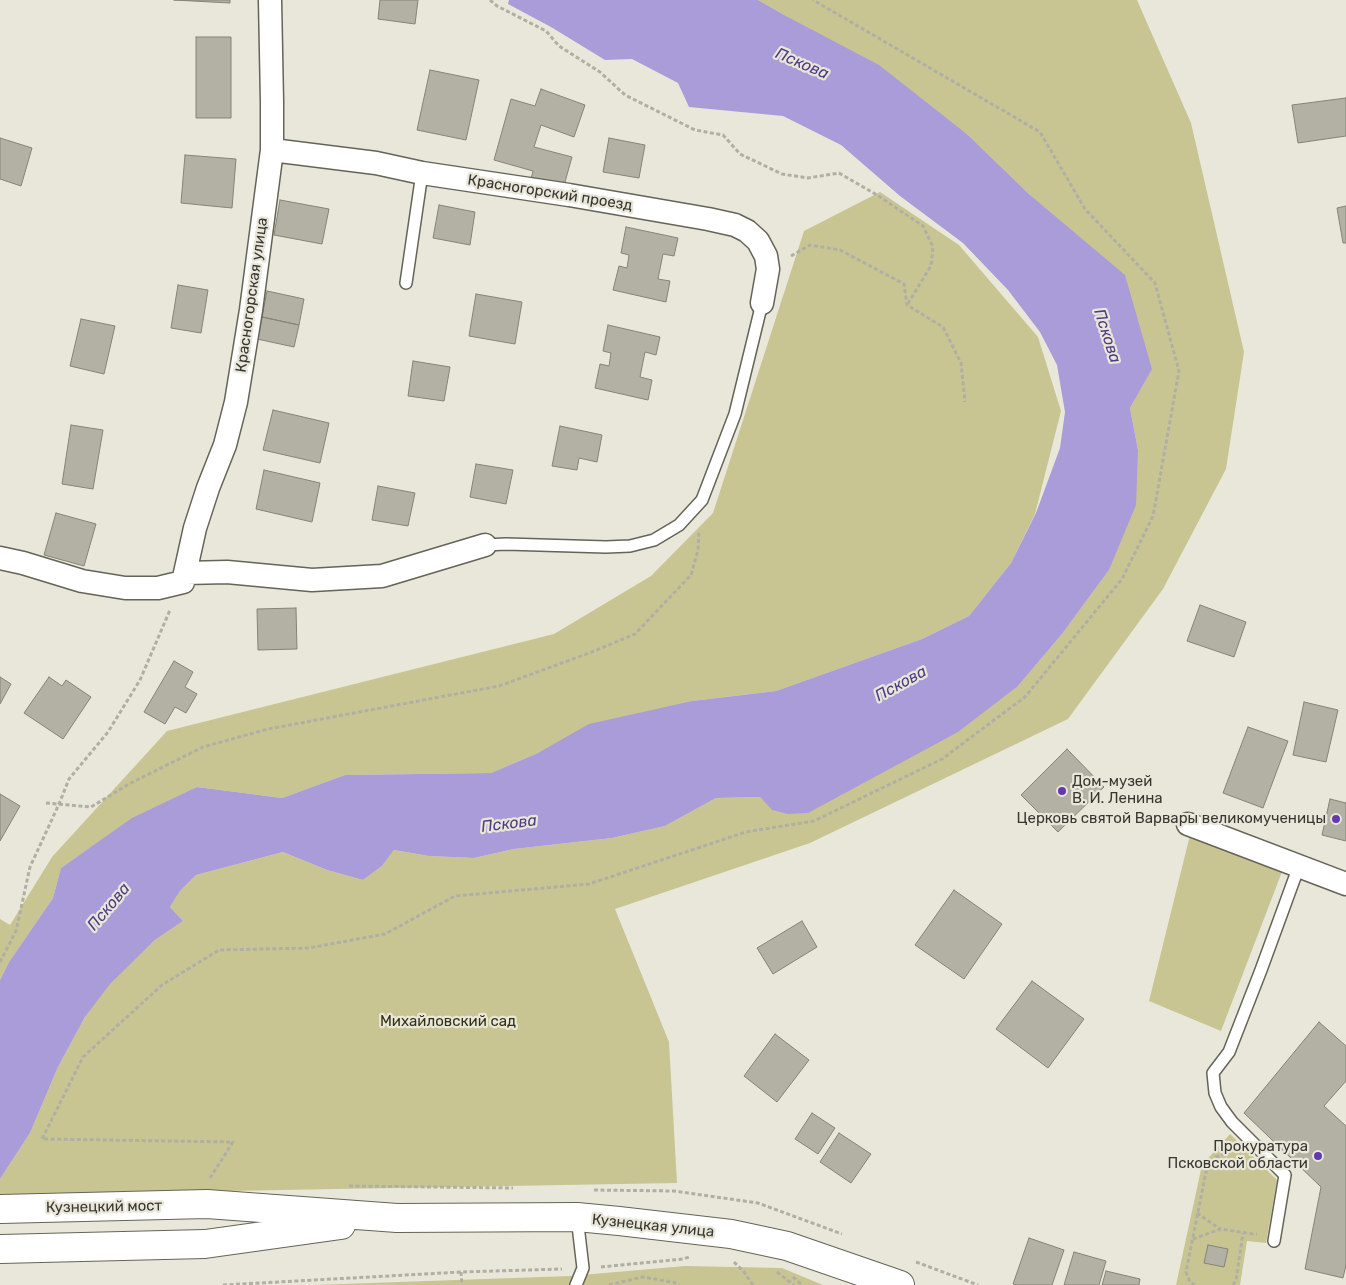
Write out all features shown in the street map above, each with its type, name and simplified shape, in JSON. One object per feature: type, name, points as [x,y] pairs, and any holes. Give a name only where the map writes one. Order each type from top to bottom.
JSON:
[{"type":"street","name":"Красногорская улица","points":[[184,577],[195,528],[208,488],[225,446],[236,402],[251,310],[272,150],[270,0]]},
{"type":"street","name":"Красногорский проезд","points":[[272,150],[376,163],[422,173],[587,198],[735,225],[747,231],[758,241],[766,256],[768,269],[762,303]]},
{"type":"street","points":[[0,558],[82,581],[125,588],[158,588],[184,577],[226,572],[312,580],[382,576],[485,545]]},
{"type":"street","points":[[1188,824],[1346,884]]},
{"type":"street","name":"Кузнецкий мост","points":[[0,1209],[208,1192]]},
{"type":"street","name":"Кузнецкая улица","points":[[208,1192],[397,1218]]},
{"type":"street","name":"Кузнецкая улица","points":[[0,1249],[205,1244],[397,1218],[577,1218],[731,1234],[787,1246],[900,1285]]},
{"type":"lane","points":[[406,283],[422,173]]},
{"type":"lane","points":[[485,545],[630,546],[654,540],[679,525],[702,500],[734,414],[762,303]]},
{"type":"lane","points":[[1274,1241],[1285,1174],[1232,1122],[1221,1107],[1216,1093],[1213,1073],[1229,1052],[1298,866]]},
{"type":"lane","points":[[576,1285],[583,1268],[577,1218]]},
{"type":"path","points":[[490,0],[497,6],[546,31],[558,46],[600,72],[625,95],[695,130],[723,135],[740,154],[782,174],[808,178],[839,173],[877,194],[923,226],[933,247],[931,266],[906,305]]},
{"type":"path","points":[[208,1192],[233,1142],[42,1139],[83,1057],[162,985],[219,950],[309,948],[385,934],[455,896],[589,884],[746,832],[814,820],[942,759],[1025,697],[1122,578],[1153,516],[1179,371],[1154,283],[1086,209],[1040,132],[813,0]]},
{"type":"path","points":[[768,269],[810,245],[840,250],[904,284],[906,305]]},
{"type":"path","points":[[906,305],[943,327],[961,363],[965,402]]},
{"type":"path","points":[[46,802],[91,807],[129,784],[203,748],[268,729],[499,686],[635,634],[691,575],[698,550],[702,500]]},
{"type":"path","points":[[0,962],[16,931],[30,867],[60,804],[68,779],[108,732],[140,680],[184,577]]},
{"type":"path","points":[[1194,1285],[1190,1282],[1186,1272],[1207,1167],[1216,1157],[1231,1151],[1258,1148]]},
{"type":"path","points":[[1198,1213],[1221,1230]]},
{"type":"path","points":[[1192,1240],[1221,1230],[1253,1234],[1267,1231],[1277,1223]]},
{"type":"path","points":[[1233,1285],[1236,1280],[1243,1233]]},
{"type":"path","points":[[223,1285],[461,1272],[583,1268],[683,1259],[692,1256]]},
{"type":"path","points":[[733,1261],[753,1285]]},
{"type":"path","points":[[461,1272],[462,1285]]},
{"type":"path","points":[[610,1285],[644,1277],[677,1283],[679,1285]]},
{"type":"green space","name":"Михайловский сад","points":[[758,0],[1137,0],[1191,123],[1244,352],[1226,469],[1163,589],[1068,719],[810,843],[615,909],[669,1042],[677,1183],[0,1195],[0,1179],[30,1133],[58,1067],[85,1017],[109,984],[155,940],[183,921],[170,907],[180,891],[196,875],[283,852],[327,870],[363,880],[382,866],[394,850],[429,856],[474,858],[514,849],[612,838],[665,826],[716,798],[760,797],[773,810],[1018,686],[1062,634],[1109,570],[1138,450],[1130,408],[1152,368],[1030,195],[968,135],[786,16]]},
{"type":"green space","points":[[880,192],[959,245],[1038,337],[1061,411],[1035,514],[1011,563],[969,616],[922,639],[776,691],[692,701],[538,753],[491,773],[345,775],[282,798],[197,787],[106,837],[61,868],[53,898],[9,962],[0,980],[0,919],[10,925],[52,857],[167,731],[554,634],[651,576],[713,513],[804,231]]},
{"type":"green space","points":[[1194,819],[1288,856],[1221,1031],[1149,1001]]},
{"type":"green space","points":[[1230,1134],[1277,1180],[1266,1243],[1247,1241],[1240,1285],[1176,1285],[1202,1165]]},
{"type":"green space","points":[[685,1266],[782,1268],[823,1285],[314,1285],[570,1276]]},
{"type":"water","name":"Пскова","points":[[509,0],[758,0],[879,65],[968,135],[1030,195],[1125,275],[1152,369],[1130,408],[1138,450],[1136,505],[1109,570],[1062,634],[1018,686],[958,732],[808,813],[788,814],[772,810],[760,797],[716,798],[665,826],[612,838],[514,849],[474,858],[429,856],[394,850],[382,866],[363,880],[327,870],[283,852],[196,875],[180,891],[170,907],[183,921],[155,940],[110,984],[85,1017],[58,1067],[30,1133],[0,1179],[0,980],[9,962],[53,898],[61,868],[132,818],[197,787],[282,798],[345,775],[491,773],[538,753],[589,724],[692,701],[776,691],[922,639],[969,616],[1011,563],[1036,513],[1060,448],[1065,412],[1057,365],[1040,332],[1008,290],[963,243],[900,196],[841,145],[783,116],[689,107],[678,83],[632,59],[605,60],[551,27],[508,4]]},
{"type":"building","points":[[174,0],[230,0],[230,3]]},
{"type":"building","points":[[380,0],[418,0],[415,24],[378,19]]},
{"type":"building","points":[[196,37],[231,37],[231,118],[196,118]]},
{"type":"building","points":[[430,70],[479,80],[466,140],[417,130]]},
{"type":"building","points":[[541,89],[585,105],[574,137],[541,125],[534,147],[572,157],[563,189],[531,179],[533,171],[494,160],[511,99],[535,106]]},
{"type":"building","points":[[1346,98],[1346,136],[1298,143],[1292,105]]},
{"type":"building","points":[[0,138],[32,148],[21,186],[0,179]]},
{"type":"building","points":[[609,138],[645,145],[639,178],[603,172]]},
{"type":"building","points":[[185,155],[236,159],[232,208],[181,203]]},
{"type":"building","points":[[280,200],[329,209],[322,244],[274,235]]},
{"type":"building","points":[[439,205],[475,212],[470,245],[433,238]]},
{"type":"building","points":[[1346,206],[1346,243],[1343,243],[1337,208]]},
{"type":"building","points":[[626,227],[678,238],[674,256],[663,254],[658,279],[670,281],[666,302],[613,290],[619,266],[627,268],[629,255],[621,253]]},
{"type":"building","points":[[178,285],[208,290],[201,333],[171,328]]},
{"type":"building","points":[[267,291],[304,299],[299,325],[262,317]]},
{"type":"building","points":[[476,294],[522,302],[515,344],[469,336]]},
{"type":"building","points":[[262,317],[299,325],[294,347],[257,339]]},
{"type":"building","points":[[81,319],[115,326],[104,374],[70,366]]},
{"type":"building","points":[[608,325],[660,337],[656,355],[645,352],[640,377],[652,380],[648,400],[595,388],[600,364],[609,366],[611,353],[603,351]]},
{"type":"building","points":[[413,361],[450,367],[444,401],[408,396]]},
{"type":"building","points":[[273,410],[329,423],[320,463],[263,450]]},
{"type":"building","points":[[71,425],[103,430],[93,489],[62,484]]},
{"type":"building","points":[[560,426],[602,435],[597,462],[579,458],[577,470],[552,466]]},
{"type":"building","points":[[476,464],[513,470],[506,504],[470,497]]},
{"type":"building","points":[[264,470],[320,483],[312,522],[256,509]]},
{"type":"building","points":[[378,486],[415,493],[408,526],[372,520]]},
{"type":"building","points":[[56,513],[96,524],[84,566],[44,555]]},
{"type":"building","points":[[1200,605],[1246,622],[1234,657],[1187,641]]},
{"type":"building","points":[[296,608],[297,649],[258,650],[257,609]]},
{"type":"building","points":[[174,661],[193,672],[185,687],[197,694],[186,713],[175,707],[165,724],[144,712]]},
{"type":"building","points":[[0,677],[11,684],[0,704]]},
{"type":"building","points":[[49,677],[62,686],[66,680],[91,697],[63,739],[24,713]]},
{"type":"building","points":[[1304,702],[1338,710],[1326,762],[1293,755]]},
{"type":"building","points":[[1248,727],[1288,741],[1263,808],[1223,793]]},
{"type":"building","name":"Дом-музей В. И. Ленина","points":[[1067,749],[1104,787],[1058,832],[1021,795]]},
{"type":"building","points":[[0,794],[20,806],[0,841]]},
{"type":"building","name":"Церковь святой Варвары великомученицы","points":[[1330,799],[1346,803],[1346,841],[1322,835]]},
{"type":"building","points":[[954,890],[1002,924],[964,979],[915,945]]},
{"type":"building","points":[[802,921],[817,947],[773,974],[757,948]]},
{"type":"building","points":[[1032,981],[1084,1019],[1048,1068],[996,1029]]},
{"type":"building","name":"Прокуратура Псковской области","points":[[1319,1022],[1346,1046],[1346,1081],[1324,1106],[1346,1126],[1346,1265],[1343,1278],[1305,1269],[1321,1187],[1244,1113]]},
{"type":"building","points":[[775,1034],[809,1060],[777,1102],[744,1076]]},
{"type":"building","points":[[812,1113],[835,1128],[818,1154],[795,1139]]},
{"type":"building","points":[[839,1133],[871,1154],[851,1183],[820,1162]]},
{"type":"building","points":[[1029,1238],[1064,1250],[1052,1285],[1013,1284]]},
{"type":"building","points":[[1208,1245],[1228,1249],[1224,1267],[1204,1263]]},
{"type":"building","points":[[1074,1252],[1106,1261],[1099,1285],[1064,1285]]},
{"type":"building","points":[[1106,1271],[1140,1279],[1139,1285],[1102,1285]]},
{"type":"place","name":"Дом-музей В. И. Ленина","points":[[1062,791]]},
{"type":"place","name":"Церковь святой Варвары великомученицы","points":[[1336,819]]},
{"type":"place","name":"Прокуратура Псковской области","points":[[1318,1156]]}]
